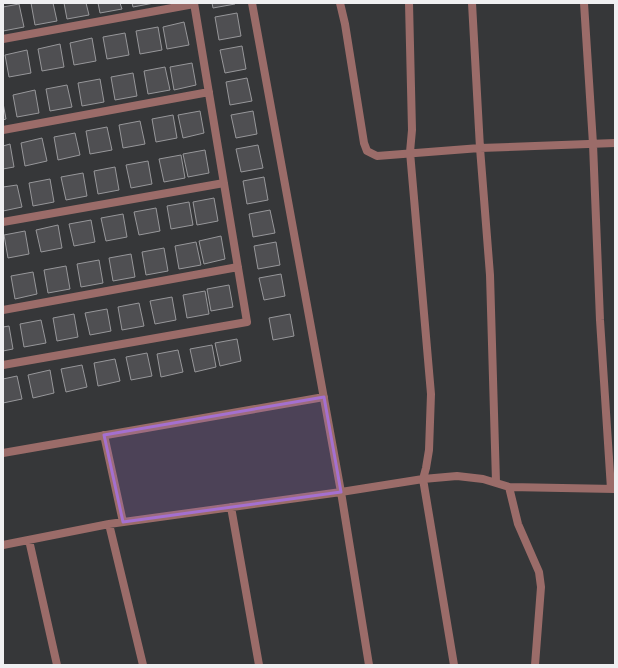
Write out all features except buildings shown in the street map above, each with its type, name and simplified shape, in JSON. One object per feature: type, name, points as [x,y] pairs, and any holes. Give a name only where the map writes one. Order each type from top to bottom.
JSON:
[{"type":"street","points":[[3,39],[194,3],[247,322],[3,366]]},
{"type":"street","points":[[252,3],[341,492],[369,665]]},
{"type":"street","points":[[340,3],[345,24],[364,143],[367,152],[377,156],[410,152],[480,148],[615,143]]},
{"type":"street","points":[[409,3],[412,130],[410,152],[430,394],[429,450],[423,479],[454,665]]},
{"type":"street","points":[[472,3],[480,148],[490,275],[496,482]]},
{"type":"street","points":[[3,544],[109,524],[341,492],[423,479],[457,476],[483,479],[509,487],[613,489],[600,320],[593,144],[584,3]]},
{"type":"street","points":[[3,130],[209,92]]},
{"type":"street","points":[[3,222],[224,183]]},
{"type":"street","points":[[3,310],[238,267]]},
{"type":"street","points":[[3,453],[324,397]]},
{"type":"street","points":[[104,435],[123,522]]},
{"type":"street","points":[[509,487],[518,524],[539,572],[541,587],[535,665]]},
{"type":"street","points":[[231,507],[259,665]]},
{"type":"street","points":[[109,524],[143,665]]},
{"type":"street","points":[[29,540],[57,665]]},
{"type":"highlighted area","points":[[324,397],[341,492],[123,522],[104,435]]}]
